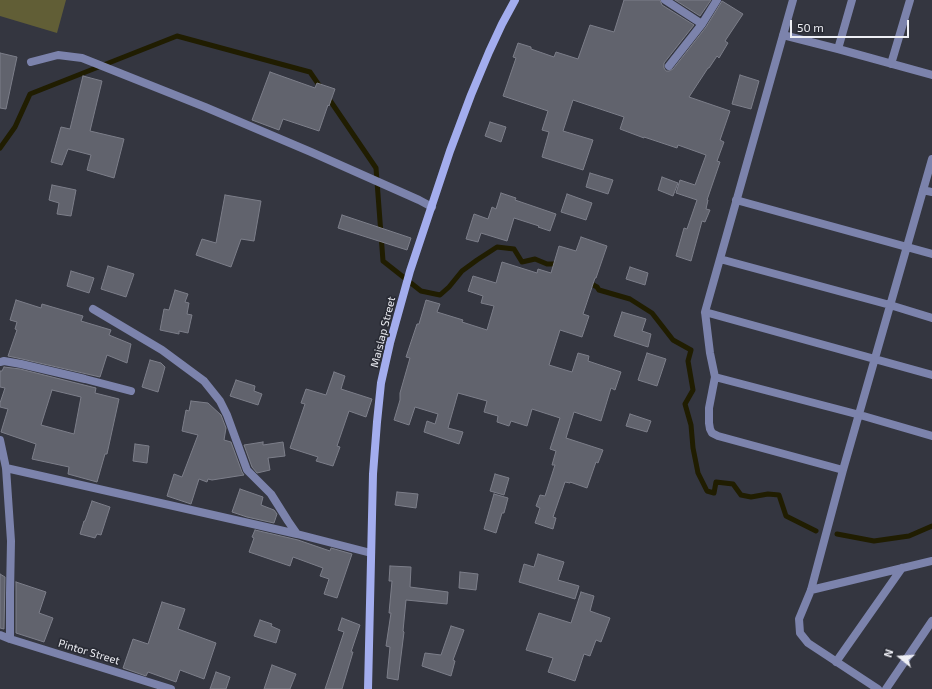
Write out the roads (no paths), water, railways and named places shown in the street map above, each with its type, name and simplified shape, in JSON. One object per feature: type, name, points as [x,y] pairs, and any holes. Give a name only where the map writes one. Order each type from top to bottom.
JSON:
[{"type":"main road","name":"Maislap Street","points":[[368,689],[373,474],[381,383],[390,343],[410,271],[450,151],[489,52],[515,0]]},
{"type":"street","points":[[665,0],[702,24]]},
{"type":"street","points":[[669,66],[702,24],[717,0]]},
{"type":"street","points":[[793,0],[704,312],[715,377],[709,408],[709,423],[712,433],[718,436],[843,470]]},
{"type":"street","points":[[838,49],[852,0]]},
{"type":"street","points":[[891,64],[910,0]]},
{"type":"street","points":[[783,35],[932,75]]},
{"type":"street","points":[[31,62],[58,55],[82,58],[205,107],[311,152],[432,207]]},
{"type":"street","points":[[878,689],[808,643],[800,633],[799,619],[811,590],[843,470],[860,415],[932,159]]},
{"type":"street","points":[[923,190],[932,192]]},
{"type":"street","points":[[736,200],[932,254]]},
{"type":"street","points":[[720,260],[890,305],[932,318]]},
{"type":"street","points":[[92,309],[162,350],[204,381],[220,401],[227,414],[247,470],[271,494],[297,534]]},
{"type":"street","points":[[704,312],[932,375]]},
{"type":"street","points":[[0,362],[21,364],[130,391]]},
{"type":"street","points":[[715,377],[860,415],[932,436]]},
{"type":"street","points":[[0,440],[6,468],[11,541],[10,640]]},
{"type":"street","points":[[6,468],[297,534],[371,553]]},
{"type":"street","points":[[811,590],[932,560]]},
{"type":"street","points":[[836,662],[902,568]]},
{"type":"street","points":[[886,689],[932,621]]},
{"type":"street","name":"Pintor Street","points":[[0,635],[10,640],[171,689]]},
{"type":"waterway","points":[[0,148],[15,127],[30,94],[177,36],[310,72],[321,88]]},
{"type":"waterway","points":[[327,96],[376,168],[383,261],[421,291],[440,295],[449,287],[462,271],[497,247],[514,249],[522,262],[535,259],[547,264],[560,264]]},
{"type":"waterway","points":[[588,282],[597,287],[599,290],[630,299],[652,313],[673,340],[691,350],[688,361],[693,390],[685,404],[691,425],[693,448],[698,473],[707,491],[714,493],[716,482],[733,484],[741,495],[751,497],[768,494],[779,495],[786,516],[816,531]]},
{"type":"waterway","points":[[837,534],[874,541],[909,536],[932,526]]}]
